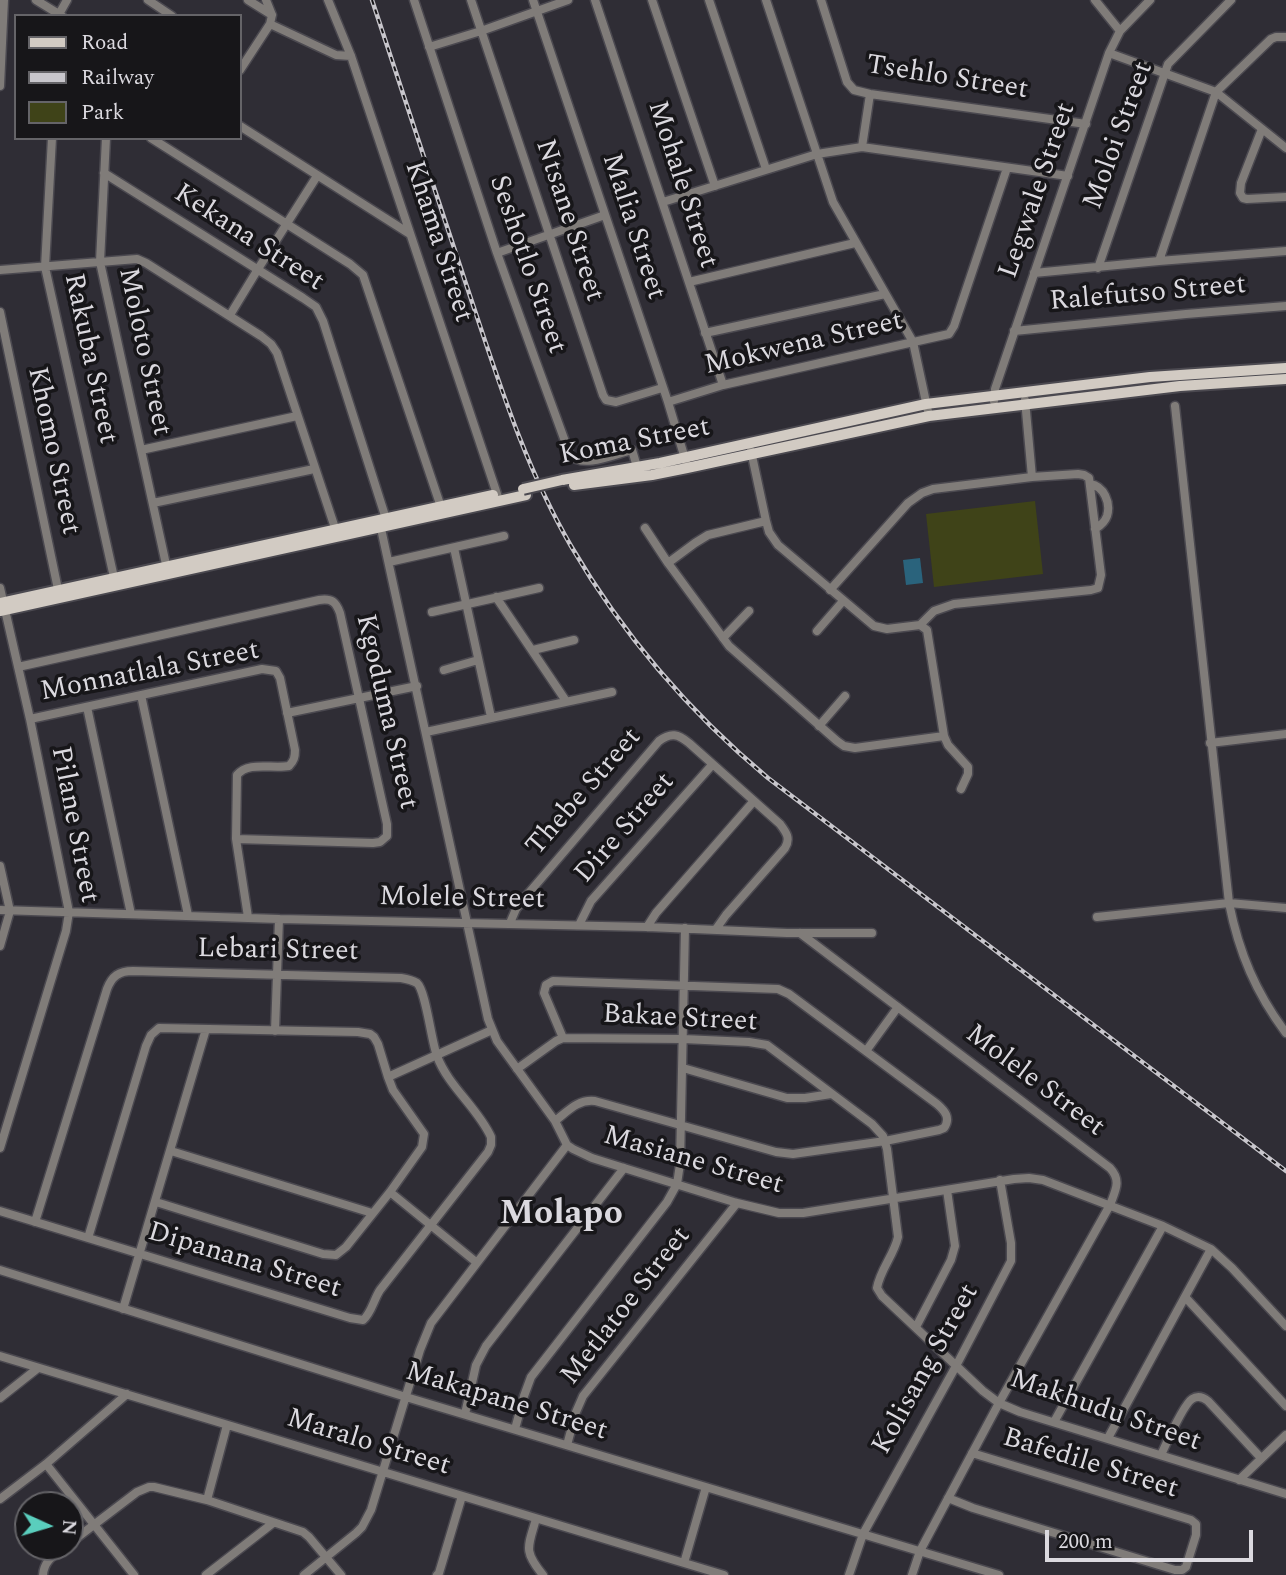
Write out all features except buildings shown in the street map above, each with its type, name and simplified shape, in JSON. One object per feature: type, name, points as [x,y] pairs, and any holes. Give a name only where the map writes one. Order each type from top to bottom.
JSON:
[{"type":"main road","name":"Koma Street","points":[[2,607],[563,483],[638,472],[929,416],[994,402],[1025,392],[1176,375],[1286,368]]},
{"type":"main road","name":"Koma Street","points":[[750,449],[926,404],[1026,404],[1180,386],[1286,379]]},
{"type":"street","points":[[0,86],[4,0]]},
{"type":"street","points":[[36,0],[58,14]]},
{"type":"street","points":[[148,0],[170,14]]},
{"type":"street","points":[[242,62],[271,19],[266,0]]},
{"type":"street","name":"Khama Street","points":[[328,0],[351,56],[498,497]]},
{"type":"street","name":"Seshotlo Street","points":[[414,0],[498,253],[570,455],[576,461],[585,462],[632,450],[638,472]]},
{"type":"street","name":"Ntsane Street","points":[[471,0],[604,398],[616,402],[662,388]]},
{"type":"street","name":"Malia Street","points":[[533,0],[686,463]]},
{"type":"street","points":[[429,47],[568,0]]},
{"type":"street","name":"Mohale Street","points":[[595,0],[723,385]]},
{"type":"street","points":[[652,0],[715,186]]},
{"type":"street","points":[[709,0],[766,169]]},
{"type":"street","points":[[766,0],[833,202],[913,342],[929,416]]},
{"type":"street","name":"Tsehlo Street","points":[[821,0],[847,82],[854,90],[1086,124]]},
{"type":"street","points":[[1095,0],[1119,31]]},
{"type":"street","name":"Legwale Street","points":[[994,402],[1014,331],[1110,53],[1119,31],[1150,0]]},
{"type":"street","name":"Moloi Street","points":[[1098,268],[1171,60],[1231,0]]},
{"type":"street","points":[[254,1],[271,19],[336,55],[351,56]]},
{"type":"street","points":[[1158,261],[1216,92],[1271,39],[1286,37]]},
{"type":"street","points":[[1110,53],[1216,92],[1286,148]]},
{"type":"street","points":[[862,147],[870,94]]},
{"type":"street","points":[[242,127],[410,234]]},
{"type":"street","points":[[1262,129],[1241,183],[1240,195],[1247,200],[1286,197]]},
{"type":"street","name":"Rakuba Street","points":[[52,140],[45,267],[115,582]]},
{"type":"street","name":"Moloto Street","points":[[106,140],[100,262],[168,570]]},
{"type":"street","points":[[154,140],[357,268],[363,275],[442,510]]},
{"type":"street","points":[[663,202],[817,154],[862,147],[1068,176]]},
{"type":"street","name":"Mokwena Street","points":[[668,402],[723,385],[950,333],[1007,168]]},
{"type":"street","name":"Kekana Street","points":[[104,173],[258,269],[312,304],[319,312],[383,523]]},
{"type":"street","points":[[230,315],[317,176]]},
{"type":"street","points":[[498,253],[604,215]]},
{"type":"street","points":[[689,282],[855,243]]},
{"type":"street","points":[[1034,274],[1286,251]]},
{"type":"street","points":[[0,270],[141,260],[261,336],[274,348],[337,533]]},
{"type":"street","points":[[705,332],[885,294]]},
{"type":"street","name":"Ralefutso Street","points":[[1014,331],[1286,306]]},
{"type":"street","name":"Khomo Street","points":[[0,313],[59,594]]},
{"type":"street","points":[[1025,392],[1032,477]]},
{"type":"street","points":[[1175,406],[1229,903],[1236,934],[1253,979],[1266,1005],[1286,1033]]},
{"type":"street","points":[[141,450],[297,416]]},
{"type":"street","points":[[750,449],[766,522],[778,545],[830,590],[843,601],[877,628],[887,629],[920,625],[934,611],[954,604],[1098,588],[1101,575],[1088,478],[1078,474],[1032,477],[933,489],[922,493],[908,503],[830,590]]},
{"type":"street","points":[[153,503],[314,469]]},
{"type":"street","points":[[1090,484],[1102,488],[1107,509],[1107,517],[1095,529]]},
{"type":"street","points":[[668,563],[708,535],[766,522]]},
{"type":"street","name":"Masiane Street","points":[[383,523],[389,562],[484,1004],[497,1041],[555,1121],[567,1144],[583,1154],[624,1168],[737,1203],[790,1214],[1000,1180],[1043,1180],[1163,1226],[1211,1249],[1286,1326]]},
{"type":"street","points":[[645,528],[723,638],[837,741],[849,747],[863,747],[944,736]]},
{"type":"street","points":[[389,562],[504,536]]},
{"type":"street","points":[[454,548],[491,717]]},
{"type":"street","name":"Pilane Street","points":[[0,588],[69,912],[66,931],[0,1148]]},
{"type":"street","points":[[432,612],[539,588]]},
{"type":"street","points":[[496,597],[566,701]]},
{"type":"street","name":"Kgoduma Street","points":[[18,667],[306,603],[330,599],[336,603],[387,824],[385,838],[373,843],[236,839]]},
{"type":"street","points":[[817,631],[843,601]]},
{"type":"street","points":[[723,638],[749,611]]},
{"type":"street","points":[[920,625],[929,634],[944,736],[948,746],[968,767],[967,778],[961,789]]},
{"type":"street","points":[[533,650],[574,640]]},
{"type":"street","points":[[444,670],[478,660]]},
{"type":"street","name":"Monnatlala Street","points":[[30,719],[267,668],[276,671],[295,750],[294,760],[285,767],[248,767],[239,772],[236,779],[236,839],[248,917]]},
{"type":"street","points":[[287,713],[417,686]]},
{"type":"street","points":[[426,732],[612,692]]},
{"type":"street","points":[[141,695],[188,915]]},
{"type":"street","points":[[819,726],[845,696]]},
{"type":"street","points":[[87,706],[131,914]]},
{"type":"street","name":"Thebe Street","points":[[509,923],[520,903],[659,741],[675,734],[712,765]]},
{"type":"street","points":[[1210,743],[1286,734]]},
{"type":"street","points":[[712,765],[779,824],[787,835],[788,842],[716,929]]},
{"type":"street","name":"Dire Street","points":[[579,925],[592,901],[712,765]]},
{"type":"street","points":[[647,927],[656,913],[753,802]]},
{"type":"street","points":[[0,866],[10,911],[0,946]]},
{"type":"street","points":[[1097,917],[1229,903],[1286,908]]},
{"type":"street","name":"Molele Street","points":[[0,910],[800,933],[1110,1168],[1117,1177],[1118,1184],[1110,1205]]},
{"type":"street","points":[[275,1031],[279,919]]},
{"type":"street","points":[[515,1429],[531,1377],[667,1202],[677,1184],[683,1068],[685,928]]},
{"type":"street","points":[[800,933],[872,933]]},
{"type":"street","name":"Lebari Street","points":[[35,1222],[107,989],[112,978],[127,971],[401,978],[417,984],[422,990],[436,1054],[444,1070],[487,1130],[492,1142],[488,1152],[432,1226]]},
{"type":"street","points":[[555,1121],[576,1104],[588,1100],[604,1102],[784,1154],[885,1141],[939,1130],[946,1125],[947,1116],[942,1108],[783,990],[558,981],[548,983],[544,993],[563,1038]]},
{"type":"street","points":[[866,1051],[898,1007]]},
{"type":"street","points":[[88,1238],[148,1039],[159,1028],[370,1034],[378,1044],[387,1077],[398,1099],[422,1131],[424,1138],[422,1147],[390,1192],[336,1255],[156,1202]]},
{"type":"street","points":[[123,1309],[206,1029]]},
{"type":"street","points":[[387,1077],[492,1030]]},
{"type":"street","name":"Bakae Street","points":[[517,1069],[563,1038],[683,1039],[767,1045],[872,1124],[885,1141]]},
{"type":"street","points":[[683,1068],[787,1098],[831,1094]]},
{"type":"street","points":[[885,1141],[893,1198]]},
{"type":"street","points":[[304,1575],[362,1527],[371,1510],[424,1337],[431,1323],[567,1144]]},
{"type":"street","points":[[171,1150],[372,1213]]},
{"type":"street","points":[[465,1414],[476,1365],[486,1346],[624,1168]]},
{"type":"street","name":"Kolisang Street","points":[[849,1575],[863,1534],[1011,1261],[1000,1180]]},
{"type":"street","points":[[916,1327],[954,1252],[955,1240],[947,1190]]},
{"type":"street","points":[[390,1192],[476,1262]]},
{"type":"street","name":"Makhudu Street","points":[[893,1198],[898,1237],[877,1288],[882,1296],[956,1366],[999,1403],[1020,1412],[1286,1494]]},
{"type":"street","name":"Metlatoe Street","points":[[567,1445],[583,1396],[737,1203]]},
{"type":"street","points":[[912,1575],[920,1550],[1110,1205]]},
{"type":"street","name":"Dipanana Street","points":[[0,1211],[359,1320],[368,1315],[380,1290],[432,1226]]},
{"type":"street","points":[[1054,1422],[1163,1226]]},
{"type":"street","points":[[1108,1438],[1211,1249]]},
{"type":"street","name":"Makapane Street","points":[[0,1270],[406,1397],[920,1550],[976,1572],[999,1575]]},
{"type":"street","points":[[1186,1298],[1286,1406]]},
{"type":"street","name":"Maralo Street","points":[[0,1356],[724,1575]]},
{"type":"street","points":[[0,1398],[38,1368]]},
{"type":"street","points":[[0,1499],[46,1464],[127,1394]]},
{"type":"street","points":[[1161,1455],[1186,1406],[1192,1398],[1197,1397],[1208,1401],[1261,1458]]},
{"type":"street","points":[[207,1500],[227,1425]]},
{"type":"street","points":[[1239,1480],[1286,1435]]},
{"type":"street","name":"Bafedile Street","points":[[948,1498],[1178,1571],[1184,1569],[1188,1563],[1196,1531],[1194,1522],[972,1453]]},
{"type":"street","points":[[46,1464],[134,1575]]},
{"type":"street","points":[[84,1532],[137,1492],[149,1487],[162,1488],[303,1532],[341,1575]]},
{"type":"street","points":[[684,1563],[706,1487]]},
{"type":"street","points":[[439,1574],[462,1496]]},
{"type":"street","points":[[536,1519],[528,1553],[543,1575]]},
{"type":"street","points":[[206,1575],[273,1523]]},
{"type":"green space","points":[[1035,501],[1043,574],[934,587],[926,514]]},
{"type":"water","points":[[920,558],[923,583],[906,585],[903,560]]},
{"type":"railway","points":[[372,0],[526,455],[571,546],[635,641],[659,671],[711,726],[768,778],[1286,1171]]},
{"type":"district","name":"Molapo","points":[[561,1216]]}]
